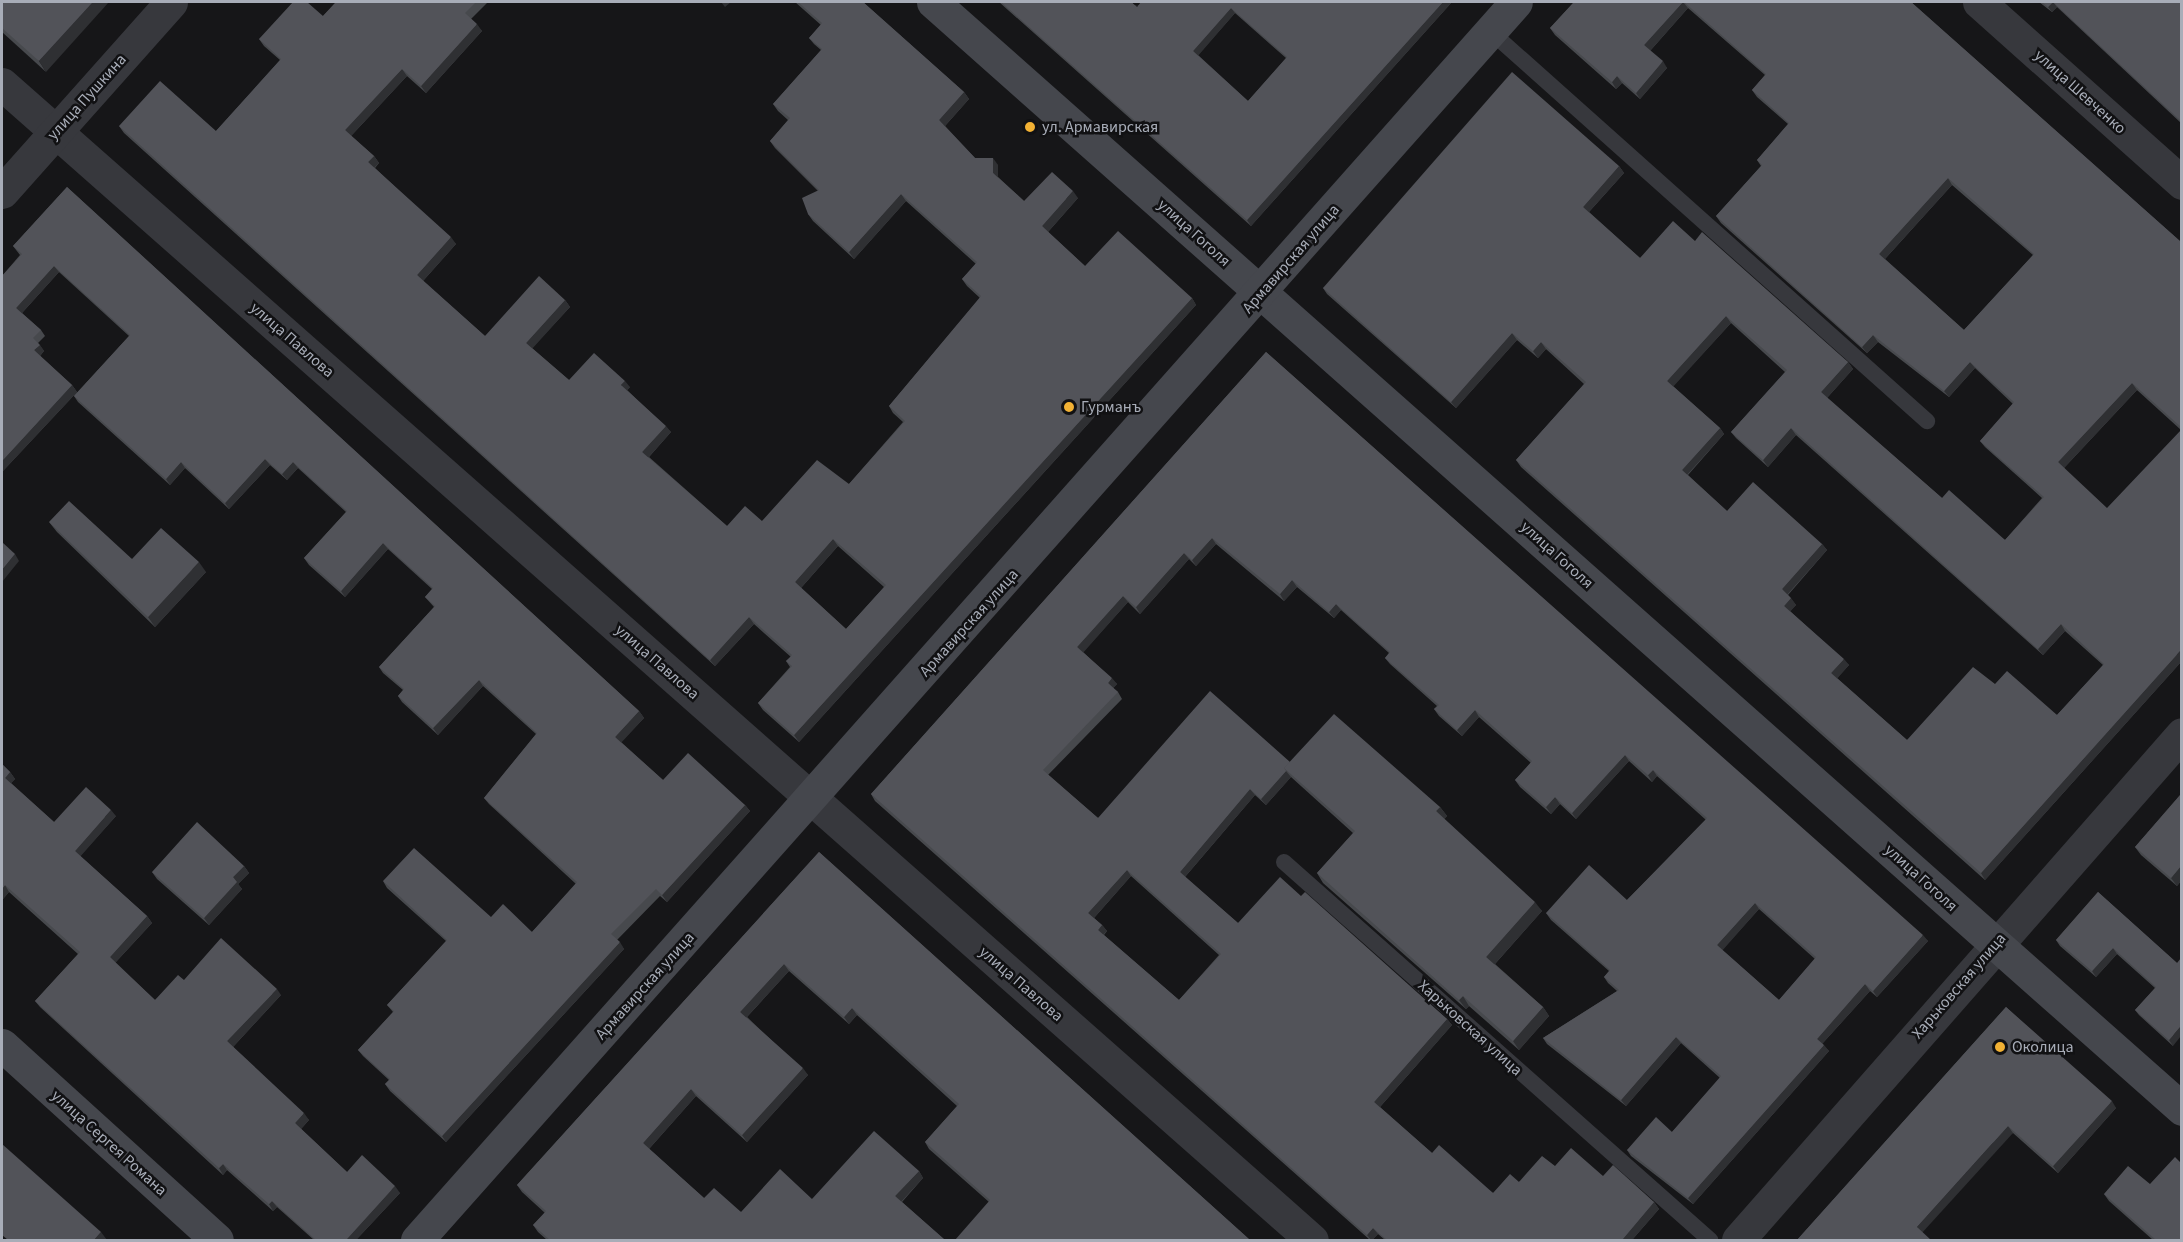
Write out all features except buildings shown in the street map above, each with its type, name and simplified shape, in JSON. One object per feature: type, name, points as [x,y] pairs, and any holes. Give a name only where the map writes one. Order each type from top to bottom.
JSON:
[{"type":"street","name":"улица Пушкина","points":[[2,192],[171,2]]},
{"type":"street","name":"улица Гоголя","points":[[933,2],[2181,1109]]},
{"type":"street","name":"Армавирская улица","points":[[417,1240],[813,800],[1516,2]]},
{"type":"street","name":"улица Шевченко","points":[[1978,2],[2181,183]]},
{"type":"street","name":"улица Павлова","points":[[2,84],[1312,1240]]},
{"type":"street","name":"Харьковская улица","points":[[1738,1240],[2181,734]]},
{"type":"street","name":"улица Сергея Романа","points":[[2,1044],[218,1240]]},
{"type":"lane","points":[[1491,31],[1926,421]]},
{"type":"lane","name":"Харьковская улица","points":[[1284,862],[1710,1240]]},
{"type":"place","name":"ул. Армавирская","points":[[1030,127]]},
{"type":"place","name":"Гурманъ","points":[[1069,407]]},
{"type":"place","name":"Околица","points":[[2000,1047]]}]
